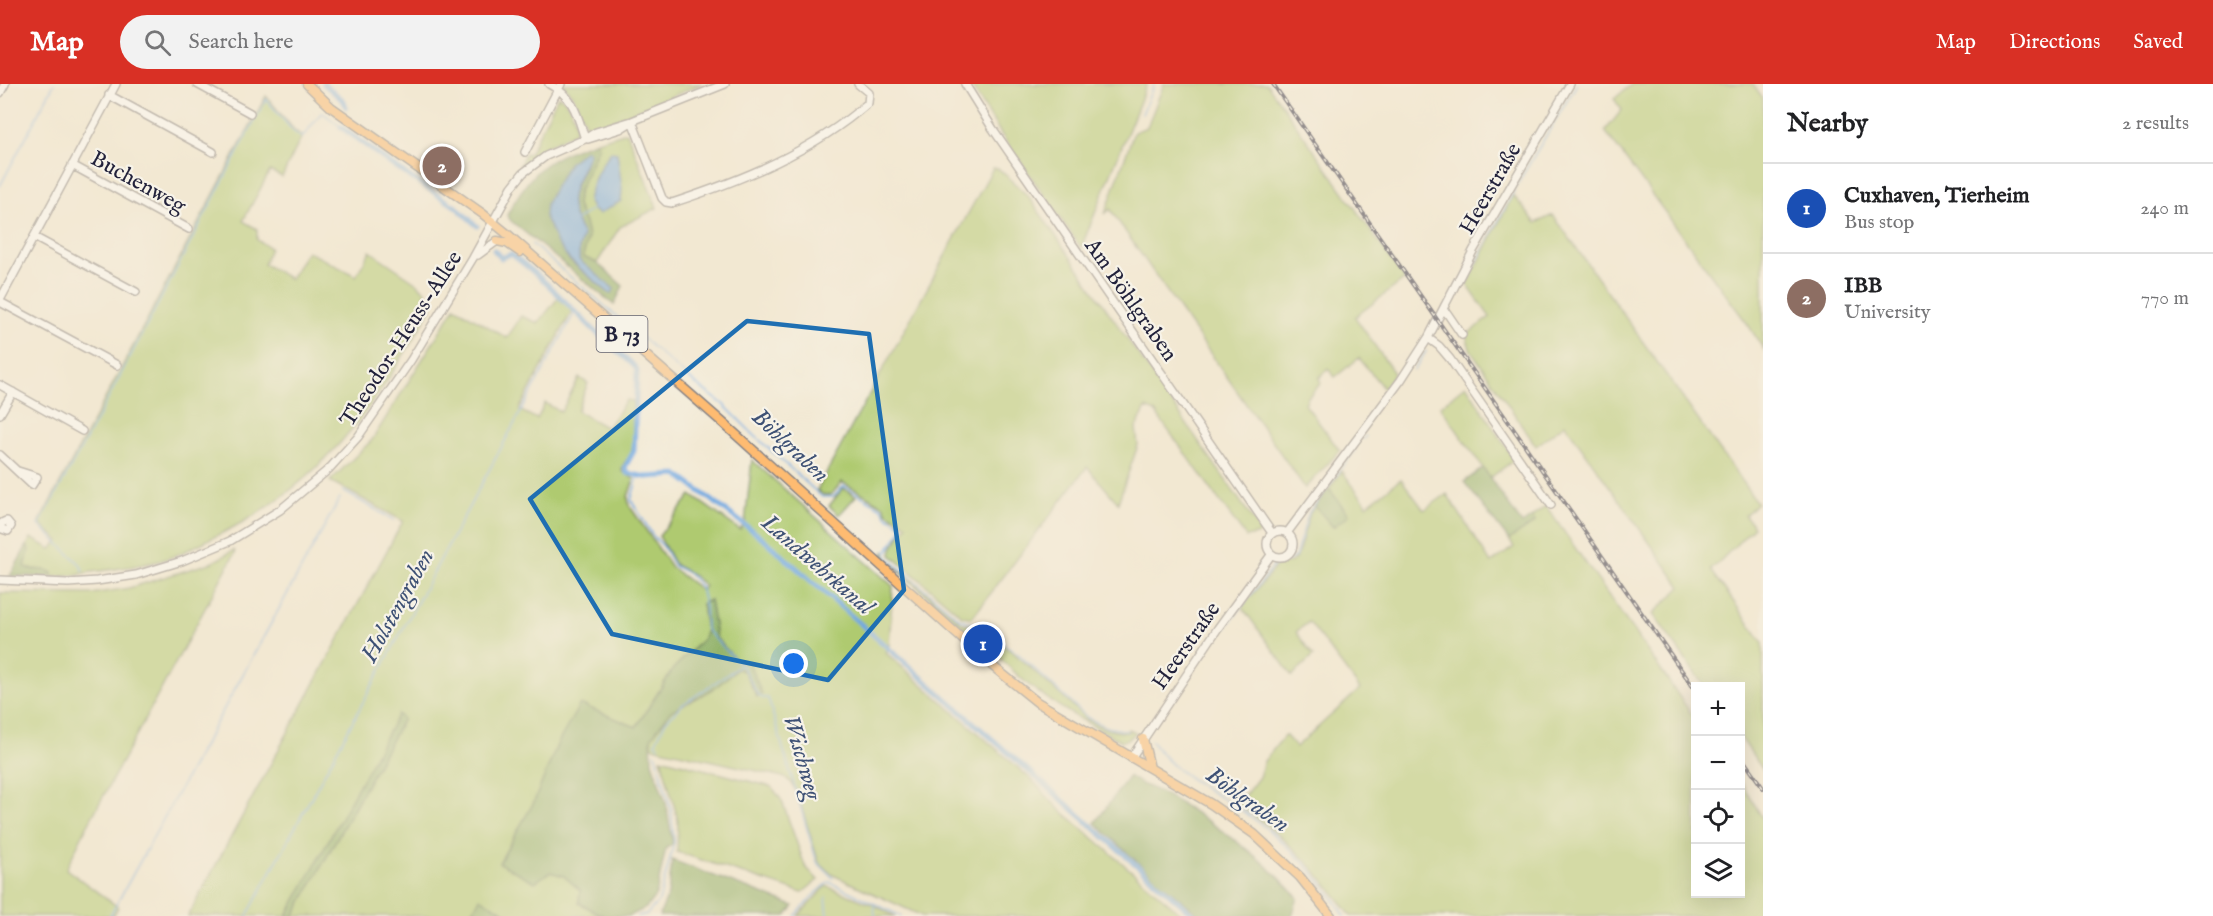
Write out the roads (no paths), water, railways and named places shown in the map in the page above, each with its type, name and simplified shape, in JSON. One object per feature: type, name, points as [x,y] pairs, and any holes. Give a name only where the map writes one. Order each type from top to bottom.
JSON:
[{"type":"main road","name":"B 73","points":[[307,84],[339,114],[494,223],[546,267],[990,664],[1037,702],[1229,816],[1254,834],[1300,877],[1331,916]]},
{"type":"main road","name":"B 73","points":[[497,241],[512,246],[546,267]]},
{"type":"main road","points":[[1143,739],[1150,768]]},
{"type":"street","points":[[0,93],[5,84]]},
{"type":"street","points":[[116,84],[0,301],[117,366]]},
{"type":"street","points":[[197,84],[250,113]]},
{"type":"street","points":[[549,84],[559,86],[572,103],[585,139]]},
{"type":"street","name":"Theodor-Heuss-Allee","points":[[0,580],[81,583],[146,572],[182,561],[230,541],[280,510],[329,469],[358,437],[411,360],[494,223],[512,187],[523,173],[546,156],[596,132],[632,121],[725,84]]},
{"type":"street","points":[[632,121],[662,198],[672,203],[777,163],[814,143],[869,102],[868,92],[858,84]]},
{"type":"street","name":"Am Böhlgraben","points":[[965,84],[993,129],[1272,533]]},
{"type":"street","name":"Heerstraße","points":[[1131,758],[1218,628],[1271,555],[1285,556],[1291,551],[1293,543],[1287,533],[1394,389],[1428,338],[1473,251],[1570,84]]},
{"type":"street","points":[[525,152],[559,86]]},
{"type":"street","points":[[110,95],[213,152]]},
{"type":"street","name":"Buchenweg","points":[[72,165],[189,229]]},
{"type":"street","points":[[34,237],[136,292]]},
{"type":"street","points":[[473,258],[497,241]]},
{"type":"street","points":[[1442,311],[1447,313],[1462,335]]},
{"type":"street","points":[[1428,338],[1439,346],[1450,359],[1551,505]]},
{"type":"street","points":[[0,386],[82,431]]},
{"type":"street","points":[[0,414],[13,392]]},
{"type":"street","points":[[0,455],[18,471]]},
{"type":"street","points":[[1271,555],[1267,544],[1272,533],[1279,531],[1287,533]]},
{"type":"water","points":[[586,150],[589,153],[572,193],[573,212],[583,235],[579,248],[579,260],[614,289],[612,293],[609,293],[569,259],[557,243],[545,217],[546,204],[569,163]]},
{"type":"water","points":[[611,152],[617,153],[622,189],[621,201],[599,214],[594,211],[588,201],[596,175]]},
{"type":"waterway","points":[[0,186],[54,84]]},
{"type":"waterway","name":"Landwehrkanal","points":[[324,84],[344,101],[346,107]]},
{"type":"waterway","points":[[1142,114],[1154,84]]},
{"type":"waterway","points":[[1467,279],[1522,176],[1577,84]]},
{"type":"waterway","points":[[83,571],[80,564],[39,525],[266,99],[293,131],[302,138],[322,112],[341,127]]},
{"type":"waterway","name":"Landwehrkanal","points":[[341,127],[392,165],[456,207],[477,226]]},
{"type":"waterway","points":[[575,221],[592,209]]},
{"type":"waterway","name":"Böhlgraben","points":[[532,244],[697,385],[723,404],[822,497],[833,497],[844,486],[882,508],[886,515],[902,526],[886,553],[888,558],[960,619],[975,624],[1016,652],[1088,718],[1107,727],[1127,731]]},
{"type":"waterway","name":"Landwehrkanal","points":[[494,250],[501,258],[511,254],[524,264],[637,370],[634,451],[625,467],[627,473],[646,477],[678,475],[761,537],[1195,916]]},
{"type":"waterway","name":"Holstengraben","points":[[247,916],[576,310]]},
{"type":"waterway","points":[[1414,370],[1426,351]]},
{"type":"waterway","points":[[1363,439],[1366,436]]},
{"type":"waterway","points":[[1225,628],[1274,565],[1295,557],[1309,512],[1355,450]]},
{"type":"waterway","name":"Wischweg","points":[[638,476],[631,500],[674,566],[688,573],[700,586],[705,608],[706,630],[742,666],[758,695],[768,698],[817,862],[833,878]]},
{"type":"waterway","points":[[343,491],[394,520]]},
{"type":"waterway","points":[[110,916],[340,498]]},
{"type":"waterway","points":[[659,747],[655,743],[666,721],[682,705],[741,665]]},
{"type":"waterway","name":"Böhlgraben","points":[[1151,741],[1185,775],[1250,816],[1277,838],[1314,874],[1345,916]]},
{"type":"waterway","points":[[638,916],[647,914],[659,901],[674,842],[671,809],[655,753]]},
{"type":"waterway","name":"Wischweg","points":[[795,916],[829,882],[901,916]]},
{"type":"waterway","points":[[826,897],[828,916]]},
{"type":"waterway","points":[[874,905],[875,916]]},
{"type":"railway","points":[[1273,84],[1691,684]]},
{"type":"railway","points":[[1745,762],[1763,788]]},
{"type":"place","name":"IBB","points":[[442,166]]},
{"type":"place","name":"Cuxhaven, Tierheim","points":[[983,644]]}]
